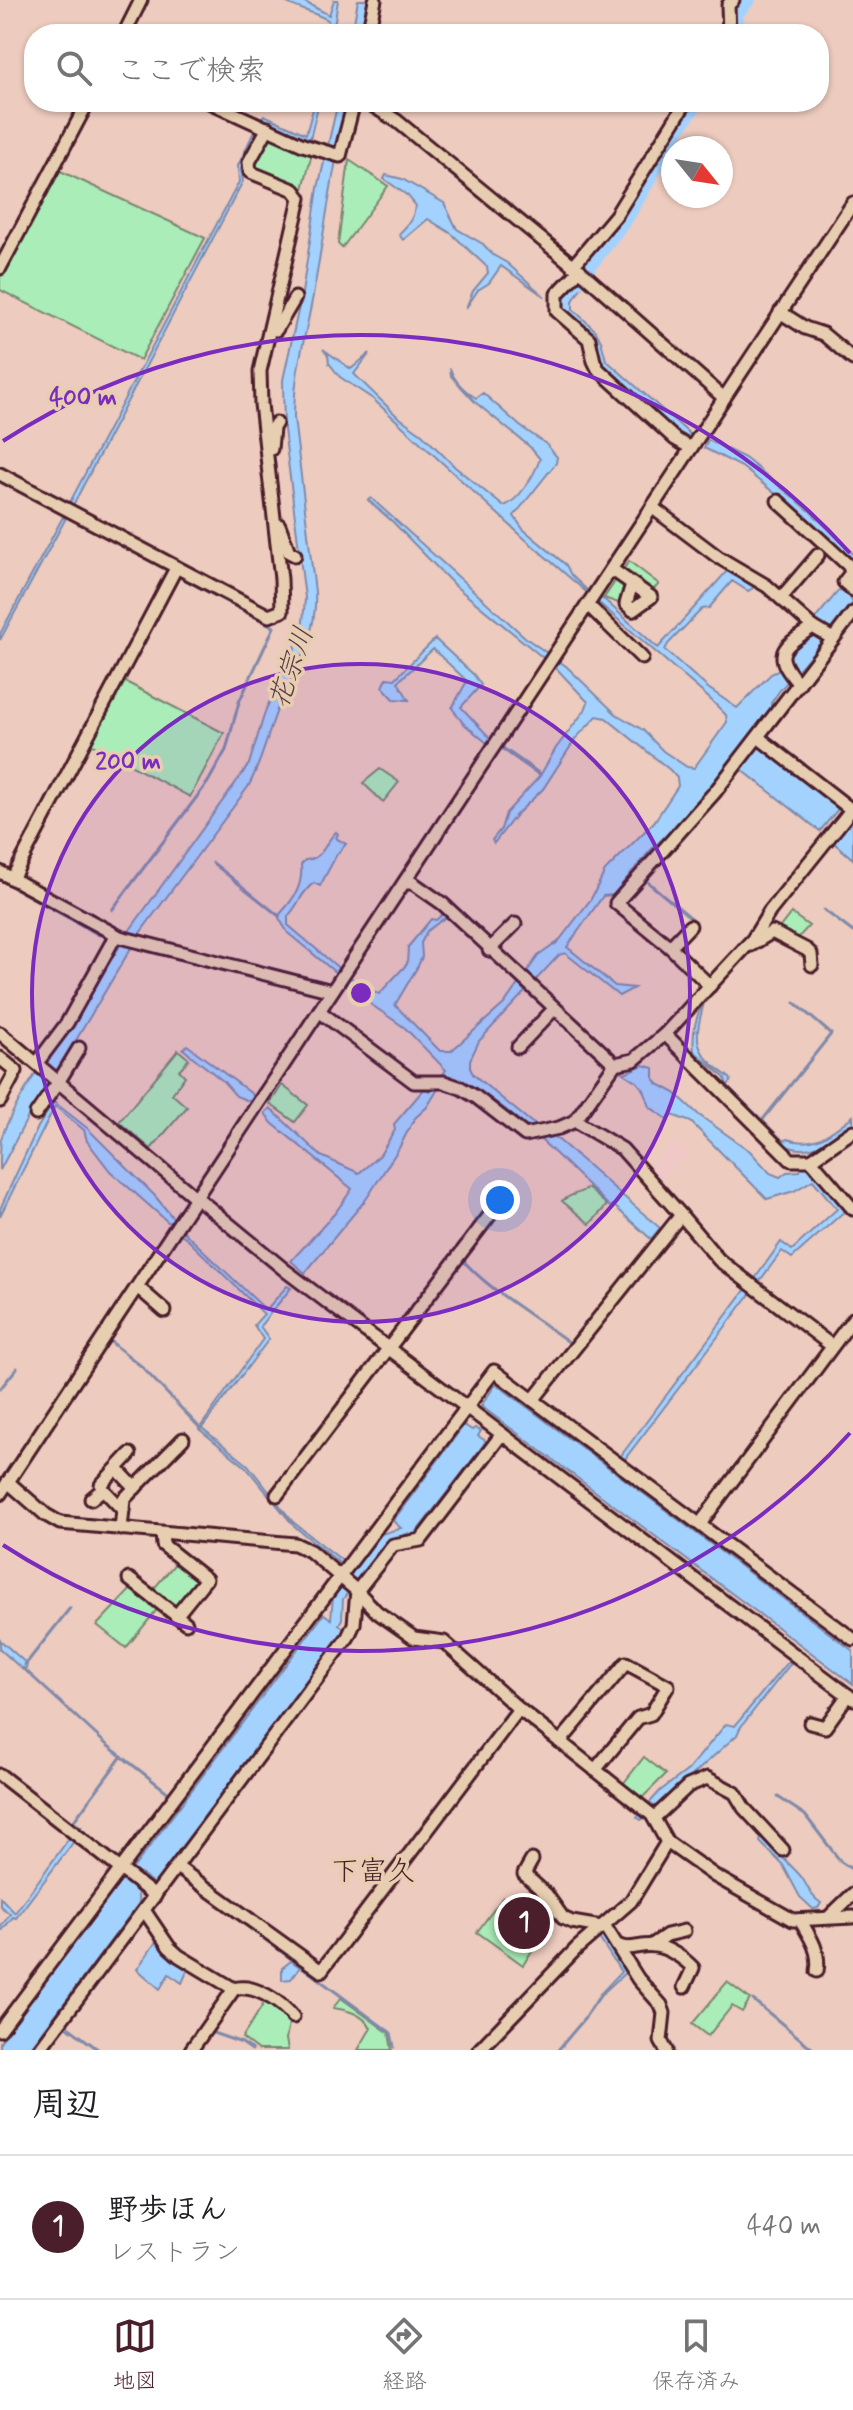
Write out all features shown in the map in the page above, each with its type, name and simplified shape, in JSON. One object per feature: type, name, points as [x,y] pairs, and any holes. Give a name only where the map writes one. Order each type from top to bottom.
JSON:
[{"type":"street","points":[[129,24],[141,0]]},
{"type":"street","points":[[370,24],[375,0]]},
{"type":"street","points":[[729,24],[728,5],[733,0]]},
{"type":"street","points":[[0,268],[83,112]]},
{"type":"street","points":[[232,112],[322,152],[340,156],[351,112]]},
{"type":"street","points":[[383,112],[576,268],[724,398]]},
{"type":"street","points":[[680,112],[616,215],[557,294],[557,311],[589,339],[598,369],[675,439],[691,448]]},
{"type":"street","points":[[0,474],[269,616],[282,611],[260,371],[300,198],[294,190],[250,172],[249,162],[268,128]]},
{"type":"street","points":[[0,1494],[198,1199],[853,203]]},
{"type":"street","points":[[276,330],[295,298]]},
{"type":"street","points":[[780,312],[805,328],[823,334],[853,359]]},
{"type":"street","points":[[267,463],[276,423]]},
{"type":"street","points":[[778,501],[849,566],[851,573],[844,582],[853,590]]},
{"type":"street","points":[[657,511],[718,557],[767,586],[813,627],[833,639]]},
{"type":"street","points":[[275,524],[280,526],[289,552],[295,555]]},
{"type":"street","points":[[781,598],[818,555]]},
{"type":"street","points":[[12,879],[176,568]]},
{"type":"street","points":[[611,570],[632,584]]},
{"type":"street","points":[[593,610],[642,658]]},
{"type":"street","points":[[710,986],[670,947],[616,903],[715,792],[853,613]]},
{"type":"street","points":[[799,684],[781,660],[790,643],[813,627]]},
{"type":"street","points":[[319,1011],[414,1082],[444,1082],[461,1088],[525,1135],[559,1128],[575,1121],[615,1064],[634,1060],[665,1034],[753,939],[770,911],[852,810],[758,737]]},
{"type":"street","points":[[0,872],[118,936],[332,991]]},
{"type":"street","points":[[404,883],[413,883],[443,904],[615,1064]]},
{"type":"street","points":[[489,950],[515,924]]},
{"type":"street","points":[[670,947],[690,926]]},
{"type":"street","points":[[744,949],[772,932],[807,950],[811,954],[812,965]]},
{"type":"street","points":[[38,1064],[67,1023],[118,936]]},
{"type":"street","points":[[518,1047],[554,1009]]},
{"type":"street","points":[[0,1033],[56,1083],[286,1271],[850,1697],[825,1727],[810,1723]]},
{"type":"street","points":[[665,1034],[791,1160],[811,1160],[853,1131]]},
{"type":"street","points":[[36,1114],[79,1048]]},
{"type":"street","points":[[0,1058],[16,1071],[0,1101]]},
{"type":"street","points":[[575,1121],[622,1149],[719,1260],[832,1346]]},
{"type":"street","points":[[811,1160],[853,1209]]},
{"type":"street","points":[[277,1495],[496,1207]]},
{"type":"street","points":[[533,1400],[681,1215]]},
{"type":"street","points":[[142,1291],[165,1311]]},
{"type":"street","points":[[700,1524],[853,1319]]},
{"type":"street","points":[[0,2030],[494,1371],[852,1636]]},
{"type":"street","points":[[39,2050],[348,1637],[354,1624],[357,1591],[393,1545],[421,1540],[502,1434]]},
{"type":"street","points":[[121,1529],[124,1499],[183,1439]]},
{"type":"street","points":[[101,1485],[130,1454]]},
{"type":"street","points":[[117,1469],[135,1488]]},
{"type":"street","points":[[8,1482],[60,1523],[295,1544],[310,1551],[377,1612],[414,1638],[444,1642],[519,1709],[654,1818],[667,1842],[715,1876],[793,1920],[853,1917]]},
{"type":"street","points":[[91,1499],[103,1489],[123,1510]]},
{"type":"street","points":[[129,1579],[181,1619],[206,1579],[163,1545],[162,1533]]},
{"type":"street","points":[[560,1742],[626,1663],[668,1686],[651,1714],[638,1718],[595,1770]]},
{"type":"street","points":[[177,1867],[321,1971],[519,1709]]},
{"type":"street","points":[[0,1775],[155,1896]]},
{"type":"street","points":[[654,1818],[688,1786],[707,1778],[735,1793],[744,1808],[783,1850]]},
{"type":"street","points":[[479,2050],[577,1948],[631,1901],[667,1842]]},
{"type":"street","points":[[532,1860],[524,1874],[546,1894],[563,1918],[603,1926],[638,1979],[661,2005],[664,2013],[661,2041],[666,2050]]},
{"type":"street","points":[[829,1917],[853,1894]]},
{"type":"street","points":[[144,1910],[169,1947],[179,1956],[234,1989]]},
{"type":"street","points":[[800,1920],[812,1939],[819,1962],[817,1971]]},
{"type":"street","points":[[617,1945],[632,1950],[684,1931]]},
{"type":"street","points":[[652,1945],[687,1961],[693,1968],[684,1987]]},
{"type":"street","points":[[191,2050],[234,1989],[240,1987],[255,1990],[286,2008],[293,2017]]},
{"type":"shaded area","points":[[675,1141],[689,1155],[661,1181],[648,1166]]},
{"type":"green space","points":[[269,134],[312,153],[301,197],[253,171],[252,163]]},
{"type":"green space","points":[[349,160],[388,186],[342,248],[338,244]]},
{"type":"green space","points":[[56,169],[205,238],[140,360],[0,290],[0,274]]},
{"type":"green space","points":[[629,561],[659,584],[650,593],[621,573]]},
{"type":"green space","points":[[618,577],[628,585],[624,605],[604,598]]},
{"type":"green space","points":[[122,680],[224,733],[190,797],[89,743]]},
{"type":"green space","points":[[380,769],[399,782],[383,802],[363,783]]},
{"type":"green space","points":[[791,913],[809,926],[795,941],[777,931]]},
{"type":"green space","points":[[178,1050],[189,1059],[179,1070],[185,1076],[172,1094],[187,1107],[151,1149],[119,1122]]},
{"type":"green space","points":[[282,1085],[308,1105],[295,1122],[270,1104]]},
{"type":"green space","points":[[588,1188],[607,1205],[590,1224],[562,1201]]},
{"type":"green space","points":[[178,1560],[200,1579],[174,1611],[151,1592]]},
{"type":"green space","points":[[133,1587],[159,1607],[126,1648],[97,1625]]},
{"type":"green space","points":[[644,1757],[666,1774],[642,1798],[623,1784]]},
{"type":"green space","points":[[527,1892],[544,1900],[555,1914],[523,1965],[477,1932],[503,1897],[518,1905]]},
{"type":"green space","points":[[727,1982],[750,1999],[742,2012],[732,2006],[708,2036],[692,2024]]},
{"type":"green space","points":[[341,1998],[389,2033],[392,2050],[358,2050],[371,2028],[355,2014],[333,2008]]},
{"type":"green space","points":[[266,2000],[290,2018],[286,2039],[288,2050],[258,2050],[242,2038]]},
{"type":"water","points":[[281,0],[301,0],[329,15],[334,0],[338,0],[334,24],[328,24],[328,20]]},
{"type":"water","points":[[358,0],[371,0],[366,24],[354,24]]},
{"type":"water","points":[[312,112],[317,112],[310,139],[260,119],[264,115],[306,134]]},
{"type":"water","name":"花宗川","points":[[336,112],[347,112],[298,368],[295,400],[294,418],[315,592],[309,639],[277,710],[248,787],[140,933],[32,1109],[0,1170],[1,1139],[20,1100],[37,1071],[64,1037],[127,934],[249,764],[266,709],[293,654],[303,622],[305,598],[284,429],[283,380],[302,293],[318,188]]},
{"type":"water","points":[[256,127],[260,129],[241,169],[243,181],[73,505],[69,504],[239,182],[238,166]]},
{"type":"water","points":[[386,175],[402,179],[444,203],[457,229],[483,244],[545,297],[501,266],[466,308],[473,291],[488,273],[487,267],[452,234],[428,219],[403,240],[399,234],[411,221],[416,206],[408,196],[384,179]]},
{"type":"water","points":[[580,276],[585,281],[573,301],[573,309],[595,330],[606,360],[692,436],[688,442],[599,366],[570,324],[560,297]]},
{"type":"water","points":[[323,349],[351,369],[370,353],[354,374],[397,416],[422,434],[455,467],[503,506],[520,494],[540,459],[530,447],[475,402],[451,376],[450,368],[468,392],[476,398],[483,393],[546,444],[557,457],[556,463],[514,516],[523,529],[566,565],[571,575],[588,591],[606,601],[658,648],[727,571],[756,586],[748,591],[732,581],[665,650],[708,688],[737,708],[771,674],[786,667],[783,658],[839,590],[851,592],[849,596],[853,603],[832,629],[825,631],[824,640],[780,690],[771,703],[771,710],[688,814],[650,851],[613,895],[603,896],[567,947],[615,986],[634,988],[619,996],[565,953],[559,955],[479,1041],[470,1060],[473,1074],[531,1122],[553,1135],[660,1228],[651,1239],[613,1205],[610,1207],[510,1113],[467,1084],[449,1078],[414,1119],[367,1198],[305,1273],[291,1261],[335,1213],[352,1189],[272,1123],[265,1113],[270,1108],[321,1156],[359,1173],[380,1155],[395,1130],[394,1124],[424,1089],[430,1091],[446,1070],[405,1028],[359,996],[288,933],[279,918],[296,892],[301,879],[301,865],[305,860],[320,854],[336,832],[336,838],[346,844],[320,886],[314,883],[304,893],[288,916],[288,925],[349,977],[379,994],[407,964],[408,947],[431,919],[436,920],[443,914],[446,917],[427,931],[421,943],[422,957],[395,1005],[440,1051],[451,1051],[504,1004],[538,956],[558,942],[591,899],[605,871],[654,822],[678,786],[677,778],[670,770],[606,718],[597,716],[576,738],[543,789],[516,815],[494,843],[492,840],[501,829],[506,813],[540,776],[492,742],[487,743],[463,723],[452,708],[467,681],[433,649],[398,682],[409,700],[394,699],[383,687],[387,678],[395,679],[435,639],[481,685],[461,707],[491,739],[541,774],[588,702],[558,670],[454,585],[368,500],[371,498],[527,639],[566,666],[616,714],[643,730],[663,751],[687,767],[694,768],[727,722],[726,715],[710,699],[525,539],[373,399],[340,377]]},
{"type":"water","points":[[708,440],[745,458],[811,512],[853,554],[853,571],[788,504],[742,467],[704,448]]},
{"type":"water","points":[[64,515],[67,516],[0,640],[0,634]]},
{"type":"water","points":[[761,745],[839,808],[820,831],[741,769],[757,746]]},
{"type":"water","points":[[853,819],[853,859],[834,843]]},
{"type":"water","points":[[705,999],[699,1025],[699,1044],[708,1060],[730,1078],[727,1086],[725,1078],[694,1051],[695,1024]]},
{"type":"water","points":[[187,1045],[252,1094],[251,1102],[236,1096],[223,1081],[183,1049]]},
{"type":"water","points":[[643,1065],[654,1068],[654,1078],[658,1084],[675,1093],[699,1115],[750,1151],[770,1173],[780,1177],[808,1165],[846,1210],[792,1258],[782,1251],[758,1283],[754,1280],[781,1242],[792,1250],[837,1209],[813,1180],[794,1191],[767,1199],[691,1122],[672,1115],[667,1119],[650,1107],[644,1090],[620,1071],[625,1073]]},
{"type":"water","points":[[54,1102],[87,1128],[155,1196],[187,1235],[266,1310],[287,1286],[291,1288],[260,1326],[269,1339],[202,1428],[248,1465],[293,1522],[344,1562],[342,1565],[294,1526],[246,1467],[199,1429],[263,1339],[254,1325],[264,1314],[186,1238],[110,1171],[87,1141],[84,1130],[55,1106],[0,1216],[0,1209],[38,1127]]},
{"type":"water","points":[[853,1116],[853,1125],[820,1145],[803,1149],[784,1145],[783,1141],[787,1139],[807,1142],[823,1137]]},
{"type":"water","points":[[746,1289],[751,1293],[624,1460],[620,1457]]},
{"type":"water","points":[[496,1384],[612,1470],[616,1467],[615,1472],[853,1651],[853,1684],[481,1406]]},
{"type":"water","points":[[464,1425],[481,1431],[478,1436],[486,1441],[476,1455],[414,1535],[409,1533],[387,1541],[343,1599],[339,1624],[345,1630],[154,1884],[141,1874],[138,1876],[129,1869],[131,1866],[134,1867],[324,1614],[331,1619],[333,1597],[381,1534],[401,1528],[393,1521]]},
{"type":"water","points":[[0,1640],[27,1664],[26,1669],[23,1670],[0,1649]]},
{"type":"water","points":[[788,1661],[791,1663],[737,1735],[654,1810],[641,1820],[637,1817],[660,1791],[688,1770],[726,1724],[735,1726]]},
{"type":"water","points":[[70,1837],[75,1840],[16,1918],[13,1917],[0,1933],[10,1914],[0,1906],[0,1897],[15,1913]]},
{"type":"water","points":[[761,1838],[800,1875],[821,1903],[818,1908],[813,1909],[800,1897],[783,1865],[760,1842]]},
{"type":"water","points":[[122,1880],[137,1890],[139,1903],[29,2050],[0,2050],[0,2042]]},
{"type":"water","points":[[605,1933],[605,1939],[627,1971],[602,1994],[585,2018],[600,1994],[621,1972],[599,1938]]},
{"type":"water","points":[[158,1939],[189,1967],[182,1983],[169,1974],[160,1989],[137,1969]]},
{"type":"water","points":[[291,1961],[300,1967],[291,1979],[282,1980],[282,1968]]},
{"type":"waterway","points":[[737,24],[737,14],[750,0]]},
{"type":"waterway","points":[[578,283],[629,216],[692,112]]},
{"type":"waterway","points":[[64,518],[170,571]]},
{"type":"waterway","name":"花宗川","points":[[112,910],[208,782],[226,750],[239,702],[274,627],[176,575]]},
{"type":"waterway","points":[[213,863],[279,916]]},
{"type":"waterway","points":[[644,879],[696,922]]},
{"type":"waterway","points":[[0,880],[99,935]]},
{"type":"waterway","points":[[824,910],[853,932]]},
{"type":"waterway","points":[[761,1122],[831,1034],[795,1003]]},
{"type":"waterway","points":[[727,1086],[783,1141]]},
{"type":"waterway","points":[[462,1259],[499,1292],[570,1343]]},
{"type":"waterway","points":[[543,1379],[584,1324]]},
{"type":"waterway","points":[[111,1342],[141,1366],[200,1428]]},
{"type":"waterway","points":[[0,1389],[17,1368]]},
{"type":"waterway","points":[[364,1591],[376,1600]]},
{"type":"waterway","points":[[25,1665],[70,1608]]},
{"type":"waterway","points":[[23,1668],[107,1745],[170,1794]]},
{"type":"waterway","points":[[321,1962],[509,1710]]},
{"type":"waterway","points":[[81,1827],[73,1822],[122,1756]]},
{"type":"waterway","points":[[778,1797],[805,1815],[841,1862],[853,1870]]},
{"type":"waterway","points":[[178,1875],[391,2033],[394,2047]]},
{"type":"waterway","points":[[753,2000],[814,2050]]},
{"type":"waterway","points":[[558,2050],[585,2018]]},
{"type":"waterway","points":[[64,2024],[99,2050]]},
{"type":"waterway","points":[[213,2033],[242,2043],[252,2050]]},
{"type":"place","name":"野歩ほん","points":[[524,1923]]},
{"type":"district","name":"下富久","points":[[373,1870]]}]
